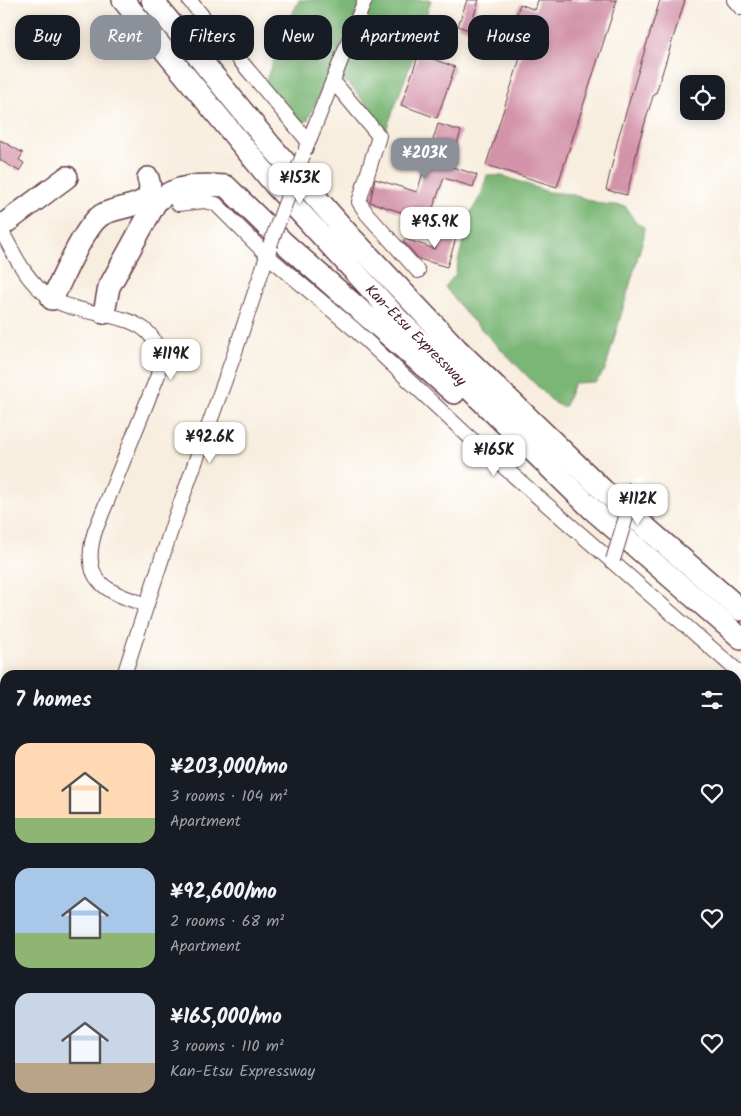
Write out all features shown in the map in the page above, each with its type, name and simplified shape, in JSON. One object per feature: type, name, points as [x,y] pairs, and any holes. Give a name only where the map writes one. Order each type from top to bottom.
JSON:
[{"type":"highway","name":"Kan-Etsu Expressway","points":[[124,0],[275,185],[400,321],[592,509],[741,638]]},
{"type":"highway","name":"Kan-Etsu Expressway","points":[[152,0],[271,146],[349,235],[485,376],[604,491],[741,610]]},
{"type":"highway","points":[[169,0],[271,146]]},
{"type":"highway","points":[[0,228],[67,177]]},
{"type":"highway","points":[[52,299],[91,224],[106,212],[142,203],[149,196],[151,186],[148,178]]},
{"type":"highway","points":[[104,313],[109,286],[156,202],[177,189],[194,185],[226,186],[283,242],[480,417],[592,509]]},
{"type":"street","points":[[189,0],[308,141]]},
{"type":"street","points":[[126,670],[269,250],[308,141],[365,0]]},
{"type":"street","points":[[734,0],[741,8]]},
{"type":"street","points":[[333,81],[379,136],[359,202],[366,214],[418,270]]},
{"type":"street","points":[[178,204],[204,201],[216,204],[269,250],[467,434],[737,670]]},
{"type":"street","points":[[0,228],[28,277],[52,299],[75,309],[104,313],[134,322],[146,331],[157,347],[160,363],[152,395],[95,532],[91,559],[96,578],[103,586],[114,594],[147,605]]},
{"type":"street","points":[[613,560],[636,484]]},
{"type":"green space","points":[[299,0],[431,0],[427,15],[342,15],[342,60],[412,60],[386,130],[351,86],[334,74],[321,91],[307,121],[299,122],[269,88],[266,80],[274,60],[332,60],[332,15],[292,15]]},
{"type":"green space","points":[[487,175],[504,176],[548,192],[570,194],[602,204],[625,206],[636,223],[644,227],[644,236],[605,370],[596,382],[574,383],[564,408],[554,403],[467,315],[445,287],[455,275],[469,216],[482,193]]},
{"type":"building","points":[[467,0],[479,0],[474,15],[468,15],[468,30],[458,26]]},
{"type":"building","points":[[538,0],[617,0],[557,187],[486,165],[519,60],[549,60],[549,15],[516,15],[520,4],[535,10]]},
{"type":"building","points":[[660,0],[685,0],[639,142],[627,195],[606,190],[619,135]]},
{"type":"building","points":[[417,60],[436,60],[455,67],[437,118],[401,105]]},
{"type":"building","points":[[438,124],[461,131],[456,147],[451,145],[446,161],[448,162],[447,165],[477,175],[473,187],[444,178],[428,221],[370,202],[375,179],[417,192]]},
{"type":"building","points":[[0,140],[23,153],[19,160],[24,163],[19,171],[0,160]]},
{"type":"building","points":[[441,230],[457,235],[447,267],[419,259],[404,242],[405,239],[435,249]]}]
